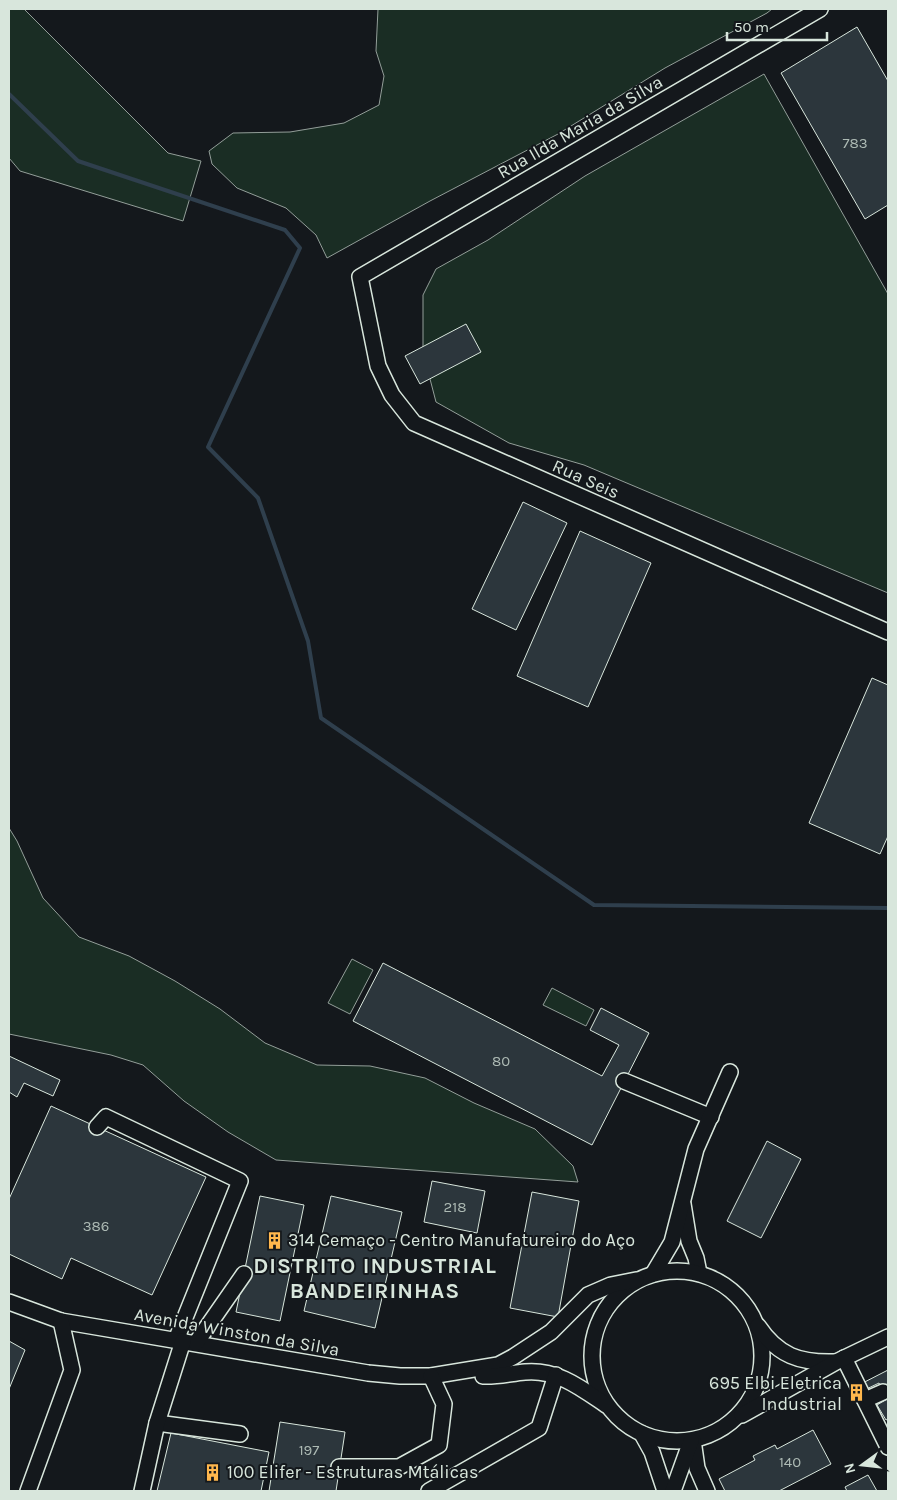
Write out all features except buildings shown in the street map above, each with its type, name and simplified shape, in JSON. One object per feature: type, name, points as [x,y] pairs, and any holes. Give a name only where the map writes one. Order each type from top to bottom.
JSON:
[{"type":"street","name":"Rua Ilda Maria da Silva","points":[[360,277],[820,9]]},
{"type":"street","name":"Rua Seis","points":[[360,277],[378,366],[392,395],[414,424],[888,632]]},
{"type":"street","points":[[653,1274],[672,1242],[696,1149],[730,1072]]},
{"type":"street","points":[[624,1082],[711,1117]]},
{"type":"street","points":[[97,1127],[106,1117],[240,1182],[158,1423],[142,1491]]},
{"type":"street","points":[[682,1198],[689,1241],[696,1258],[699,1273]]},
{"type":"street","points":[[606,1405],[594,1378],[591,1350],[598,1322],[613,1298],[636,1280],[653,1274],[699,1273],[716,1280],[737,1296],[766,1338],[776,1347],[802,1360],[816,1363],[840,1360]]},
{"type":"street","points":[[185,1341],[244,1274]]},
{"type":"street","name":"Avenida Winston da Silva","points":[[9,1302],[61,1321],[368,1373],[431,1376],[498,1365],[551,1332],[588,1295],[611,1285],[636,1280]]},
{"type":"street","points":[[733,1420],[748,1403],[758,1383],[762,1360],[760,1338],[752,1317]]},
{"type":"street","points":[[28,1491],[72,1370],[61,1321]]},
{"type":"street","points":[[462,1371],[485,1377],[528,1372],[556,1375],[567,1379],[606,1405],[622,1422],[642,1434],[666,1441],[692,1440],[714,1433],[733,1420],[840,1360],[888,1337]]},
{"type":"street","points":[[840,1360],[865,1400],[888,1447]]},
{"type":"street","points":[[429,1491],[538,1428],[556,1375]]},
{"type":"street","points":[[339,1467],[399,1467],[439,1445],[444,1404],[431,1376]]},
{"type":"street","points":[[865,1400],[883,1392]]},
{"type":"street","points":[[158,1423],[240,1434]]},
{"type":"street","points":[[642,1434],[652,1452],[665,1491]]},
{"type":"street","points":[[673,1491],[692,1440]]},
{"type":"street","points":[[692,1440],[697,1468],[707,1491]]},
{"type":"green space","points":[[9,9],[24,9],[168,153],[201,161],[183,221],[20,171],[9,158]]},
{"type":"green space","points":[[378,9],[772,9],[665,68],[558,134],[430,201],[327,258],[316,235],[286,208],[237,188],[212,164],[209,151],[233,133],[290,132],[344,123],[379,105],[384,76],[376,51]]},
{"type":"green space","points":[[764,74],[888,294],[888,593],[584,465],[509,443],[436,402],[423,352],[423,295],[436,269],[488,240],[585,176]]},
{"type":"green space","points":[[9,828],[17,841],[43,898],[79,937],[129,956],[175,981],[220,1009],[265,1043],[317,1065],[370,1066],[425,1078],[474,1103],[535,1129],[573,1166],[578,1182],[276,1160],[228,1132],[184,1101],[143,1065],[111,1055],[9,1034]]},
{"type":"green space","points":[[352,959],[373,970],[350,1014],[328,1003]]},
{"type":"green space","points":[[552,988],[594,1010],[586,1026],[543,1005]]},
{"type":"waterway","points":[[9,94],[78,161],[285,230],[300,248],[208,447],[258,498],[308,641],[321,718],[594,905],[888,908]]},
{"type":"place","name":"314 Cemaço - Centro Manufatureiro do Aço","points":[[274,1240]]},
{"type":"place","name":"695 Elbi Eletrica Industrial","points":[[856,1393]]},
{"type":"place","name":"100 Elifer - Estruturas Mtálicas","points":[[213,1472]]},
{"type":"district","name":"DISTRITO INDUSTRIAL BANDEIRINHAS","points":[[375,1278]]}]
